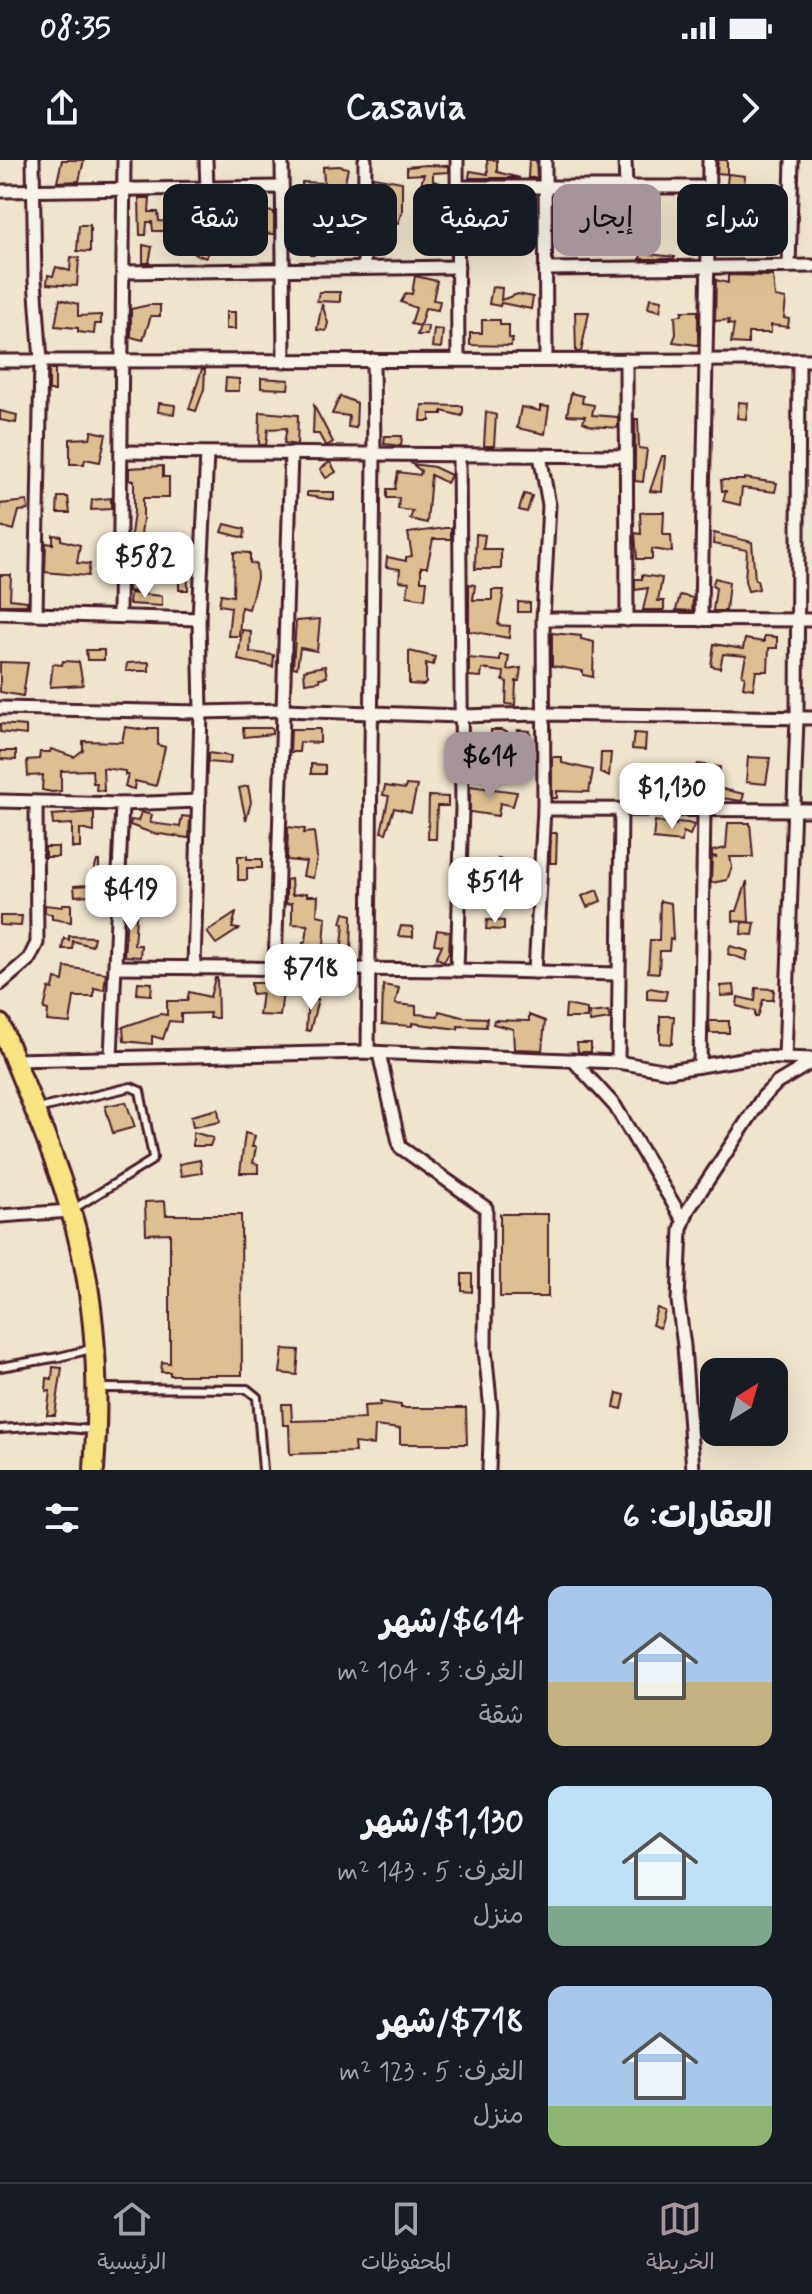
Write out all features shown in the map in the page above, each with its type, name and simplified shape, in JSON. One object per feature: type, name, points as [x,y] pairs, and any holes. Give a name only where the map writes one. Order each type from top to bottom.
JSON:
[{"type":"highway","points":[[0,1024],[70,1211],[81,1251],[94,1348],[97,1431],[94,1470]]},
{"type":"street","points":[[33,160],[36,324],[41,361],[36,613]]},
{"type":"street","points":[[119,614],[124,160]]},
{"type":"street","points":[[206,160],[207,184]]},
{"type":"street","points":[[282,160],[284,361]]},
{"type":"street","points":[[364,268],[365,160]]},
{"type":"street","points":[[457,160],[457,184]]},
{"type":"street","points":[[545,160],[546,360]]},
{"type":"street","points":[[625,160],[626,184]]},
{"type":"street","points":[[708,184],[709,160]]},
{"type":"street","points":[[789,266],[792,160]]},
{"type":"street","points":[[268,188],[282,187]]},
{"type":"street","points":[[537,187],[553,187]]},
{"type":"street","points":[[0,191],[163,191]]},
{"type":"street","points":[[458,256],[458,360]]},
{"type":"street","points":[[701,620],[704,360],[709,256]]},
{"type":"street","points":[[545,269],[812,266]]},
{"type":"street","points":[[123,272],[458,267]]},
{"type":"street","points":[[373,360],[370,970],[374,1052],[400,1147],[486,1208],[485,1350],[491,1411],[489,1470]]},
{"type":"street","points":[[626,360],[627,620]]},
{"type":"street","points":[[0,361],[806,360],[785,1058]]},
{"type":"street","points":[[121,452],[626,456]]},
{"type":"street","points":[[275,969],[291,453]]},
{"type":"street","points":[[194,968],[201,712],[199,619],[207,454]]},
{"type":"street","points":[[535,972],[544,809],[543,619],[549,505],[540,455]]},
{"type":"street","points":[[457,970],[462,808],[459,456]]},
{"type":"street","points":[[0,613],[119,614],[199,619]]},
{"type":"street","points":[[543,619],[812,620]]},
{"type":"street","points":[[0,708],[812,718]]},
{"type":"street","points":[[0,801],[122,804],[199,801]]},
{"type":"street","points":[[0,984],[29,959],[37,943],[36,803]]},
{"type":"street","points":[[111,1057],[122,804]]},
{"type":"street","points":[[544,809],[812,810]]},
{"type":"street","points":[[618,1062],[621,811]]},
{"type":"street","points":[[700,1066],[704,811]]},
{"type":"street","points":[[117,967],[617,974]]},
{"type":"street","points":[[14,1060],[374,1052],[618,1062],[656,1070],[754,1057],[812,1060]]},
{"type":"street","points":[[573,1060],[615,1106],[683,1220]]},
{"type":"street","points":[[693,1470],[678,1301],[683,1220],[763,1097],[777,1083],[812,1060]]},
{"type":"street","points":[[0,1216],[70,1211]]},
{"type":"lane","points":[[33,1110],[131,1087],[140,1091],[153,1157],[70,1211]]},
{"type":"lane","points":[[0,1367],[94,1348]]},
{"type":"lane","points":[[96,1388],[247,1389],[257,1397],[263,1470]]},
{"type":"lane","points":[[0,1429],[43,1426],[97,1431]]},
{"type":"building","points":[[62,160],[84,160],[79,181],[57,182]]},
{"type":"building","points":[[487,160],[497,160],[497,172],[520,178],[469,178],[470,171],[488,174]]},
{"type":"building","points":[[529,160],[536,160],[537,178],[528,178]]},
{"type":"building","points":[[718,160],[727,160],[727,174],[717,173]]},
{"type":"building","points":[[449,166],[449,172],[433,173],[433,181],[440,184],[421,184],[424,174],[407,175],[407,167]]},
{"type":"building","points":[[323,167],[348,168],[345,182],[356,184],[302,184],[324,183]]},
{"type":"building","points":[[728,174],[745,176],[744,184],[727,184]]},
{"type":"building","points":[[373,177],[402,182],[402,211],[398,223],[397,184],[373,184]]},
{"type":"building","points":[[139,198],[150,198],[149,212],[158,212],[159,221],[163,221],[163,231],[153,231],[152,222],[147,222],[146,235],[140,235]]},
{"type":"building","points":[[268,211],[274,212],[274,234],[268,234]]},
{"type":"building","points":[[79,225],[90,225],[90,252],[77,251]]},
{"type":"building","points":[[143,245],[152,247],[149,263],[143,263]]},
{"type":"building","points":[[640,256],[675,257],[674,259],[640,259]]},
{"type":"building","points":[[71,257],[79,258],[77,286],[47,284],[48,275],[53,276],[56,267],[70,271]]},
{"type":"building","points":[[728,275],[773,276],[775,297],[786,299],[784,318],[789,319],[788,327],[771,325],[771,333],[748,333],[748,344],[731,343],[734,325],[728,324],[729,320],[715,321],[716,280],[728,283]]},
{"type":"building","points":[[415,276],[437,281],[433,300],[440,301],[438,310],[425,308],[420,326],[411,324],[416,308],[401,302],[406,293],[412,294]]},
{"type":"building","points":[[492,287],[502,288],[501,300],[518,294],[533,297],[531,309],[501,303],[500,306],[489,304]]},
{"type":"building","points":[[319,292],[340,292],[340,302],[317,301]]},
{"type":"building","points":[[650,298],[662,300],[660,311],[648,308]]},
{"type":"building","points":[[60,299],[78,304],[78,316],[101,315],[101,324],[95,324],[94,334],[78,332],[78,328],[55,326]]},
{"type":"building","points":[[322,304],[328,323],[326,331],[317,330]]},
{"type":"building","points":[[160,305],[160,316],[151,316],[143,340],[131,337],[131,309]]},
{"type":"building","points":[[682,311],[698,311],[698,345],[673,342],[675,316],[682,315]]},
{"type":"building","points":[[226,312],[235,312],[235,329],[226,329]]},
{"type":"building","points":[[575,312],[589,312],[581,352],[576,352]]},
{"type":"building","points":[[482,320],[500,320],[500,325],[509,325],[509,338],[513,339],[511,346],[470,345],[470,333],[482,333]]},
{"type":"building","points":[[420,326],[428,326],[427,335],[417,335]]},
{"type":"building","points":[[434,329],[443,330],[441,348],[432,347]]},
{"type":"building","points":[[49,369],[55,369],[55,391],[49,391]]},
{"type":"building","points":[[202,369],[205,369],[204,389],[196,411],[189,409]]},
{"type":"building","points":[[226,378],[239,379],[239,391],[225,391]]},
{"type":"building","points":[[261,378],[289,380],[288,389],[261,388]]},
{"type":"building","points":[[571,393],[583,396],[582,403],[594,405],[592,415],[618,417],[618,428],[592,426],[583,422],[585,416],[567,415]]},
{"type":"building","points":[[340,396],[357,403],[356,428],[348,427],[349,416],[332,414]]},
{"type":"building","points":[[739,402],[748,403],[746,419],[737,418]]},
{"type":"building","points":[[159,403],[175,405],[174,414],[158,412]]},
{"type":"building","points":[[422,405],[463,407],[462,416],[442,411],[442,414],[430,414],[430,421],[421,421]]},
{"type":"building","points":[[314,406],[333,442],[328,445],[319,434],[313,434]]},
{"type":"building","points":[[540,406],[549,407],[545,434],[517,428],[521,407],[540,411]]},
{"type":"building","points":[[0,411],[17,415],[16,423],[0,420]]},
{"type":"building","points":[[260,412],[298,415],[297,445],[284,443],[287,428],[268,429],[266,445],[259,445]]},
{"type":"building","points":[[486,412],[496,415],[494,446],[484,446]]},
{"type":"building","points":[[635,419],[638,419],[639,448],[647,449],[643,482],[635,481]]},
{"type":"building","points":[[92,431],[106,434],[100,462],[85,459],[84,464],[70,464],[70,439],[90,438]]},
{"type":"building","points":[[385,436],[402,436],[401,446],[384,444]]},
{"type":"building","points":[[662,456],[665,456],[662,492],[650,491]]},
{"type":"building","points":[[330,462],[336,472],[326,478],[320,469]]},
{"type":"building","points":[[412,464],[434,467],[451,475],[447,483],[431,475],[427,523],[410,519],[413,511],[398,509],[399,498],[387,498],[387,489],[395,489],[398,472],[420,475],[421,471]]},
{"type":"building","points":[[163,466],[163,477],[169,477],[169,498],[143,498],[134,592],[128,591],[128,557],[134,512],[134,480],[129,480],[129,468]]},
{"type":"building","points":[[744,478],[777,483],[775,492],[742,488],[740,505],[723,501],[726,491],[722,491],[721,480]]},
{"type":"building","points":[[307,492],[334,492],[334,500],[307,496]]},
{"type":"building","points":[[524,494],[532,496],[527,512],[519,510]]},
{"type":"building","points":[[58,497],[68,497],[70,513],[57,513]]},
{"type":"building","points":[[111,498],[111,509],[91,510],[92,500]]},
{"type":"building","points":[[27,501],[28,510],[19,511],[14,530],[0,526],[0,504]]},
{"type":"building","points":[[664,512],[663,535],[671,535],[672,552],[652,549],[652,559],[637,559],[635,533],[641,534],[640,513]]},
{"type":"building","points":[[225,524],[245,529],[244,538],[222,532]]},
{"type":"building","points":[[451,528],[451,539],[433,539],[427,567],[421,567],[421,581],[427,581],[425,599],[407,596],[409,582],[399,581],[400,569],[386,567],[387,557],[406,561],[406,557],[412,556],[408,533]]},
{"type":"building","points":[[714,533],[752,542],[755,580],[759,589],[748,591],[745,581],[747,550],[713,544]]},
{"type":"building","points":[[476,534],[485,535],[483,549],[501,549],[501,569],[475,569]]},
{"type":"building","points":[[53,535],[80,545],[77,563],[90,564],[88,576],[45,572],[46,543],[53,544]]},
{"type":"building","points":[[234,552],[250,553],[250,563],[256,564],[257,578],[249,609],[241,607],[239,636],[228,636],[231,607],[219,605],[221,594],[233,596]]},
{"type":"building","points":[[179,561],[187,561],[188,590],[179,590]]},
{"type":"building","points":[[0,575],[11,575],[10,599],[27,601],[27,605],[0,605]]},
{"type":"building","points":[[642,575],[662,578],[658,601],[664,601],[664,610],[643,610],[648,588],[635,590],[635,579],[642,579]]},
{"type":"building","points":[[715,578],[729,582],[726,611],[713,611],[716,588],[712,586]]},
{"type":"building","points":[[469,584],[475,585],[473,600],[492,600],[492,590],[504,590],[498,625],[510,626],[509,638],[469,631]]},
{"type":"building","points":[[130,593],[162,596],[162,606],[129,604]]},
{"type":"building","points":[[680,595],[693,598],[692,611],[676,610]]},
{"type":"building","points":[[518,602],[530,603],[530,612],[518,612]]},
{"type":"building","points":[[320,619],[317,651],[300,648],[297,668],[293,667],[296,621]]},
{"type":"building","points":[[242,630],[251,631],[250,652],[274,655],[273,667],[238,660]]},
{"type":"building","points":[[552,633],[581,636],[581,639],[594,642],[593,677],[583,675],[583,671],[552,666]]},
{"type":"building","points":[[764,636],[777,637],[777,648],[769,648],[768,671],[756,671],[753,689],[743,687],[746,656],[723,654],[720,668],[711,666],[714,644],[743,649],[745,639],[764,642]]},
{"type":"building","points":[[86,650],[104,650],[104,660],[87,660]]},
{"type":"building","points":[[409,651],[435,657],[433,665],[426,663],[426,683],[423,685],[409,684]]},
{"type":"building","points":[[500,655],[509,656],[507,670],[521,668],[519,681],[516,681],[515,705],[506,704],[504,672],[482,669],[481,677],[469,676],[469,658],[500,661]]},
{"type":"building","points":[[63,661],[79,662],[83,685],[50,687],[53,664],[62,665]]},
{"type":"building","points":[[0,662],[28,663],[23,696],[0,692]]},
{"type":"building","points":[[149,662],[149,671],[126,671],[127,663]]},
{"type":"building","points":[[325,666],[327,677],[305,683],[304,670]]},
{"type":"building","points":[[0,724],[26,726],[26,735],[0,732]]},
{"type":"building","points":[[125,727],[158,728],[158,745],[165,747],[156,786],[135,781],[134,789],[125,787],[128,775],[125,771],[103,768],[104,791],[96,790],[92,770],[61,771],[61,791],[52,792],[42,790],[43,775],[28,776],[27,760],[39,759],[40,752],[50,752],[51,749],[74,757],[83,750],[83,741],[122,742]]},
{"type":"building","points":[[243,728],[272,728],[272,734],[244,737]]},
{"type":"building","points":[[291,729],[320,729],[320,743],[300,742],[299,752],[290,752]]},
{"type":"building","points":[[491,730],[501,730],[517,737],[518,730],[530,731],[530,740],[491,739]]},
{"type":"building","points":[[634,733],[646,734],[645,750],[632,749]]},
{"type":"building","points":[[0,751],[16,751],[16,760],[0,759]]},
{"type":"building","points":[[208,753],[231,756],[230,764],[208,762]]},
{"type":"building","points":[[601,753],[611,753],[609,776],[600,773]]},
{"type":"building","points":[[552,757],[562,757],[562,763],[593,770],[589,792],[557,791],[557,798],[552,798]]},
{"type":"building","points":[[748,757],[770,758],[766,784],[746,782]]},
{"type":"building","points":[[311,764],[325,765],[325,774],[311,774]]},
{"type":"building","points":[[698,764],[720,767],[718,788],[744,794],[742,801],[710,798],[710,801],[678,801],[679,767],[696,769]]},
{"type":"building","points":[[629,771],[655,775],[653,793],[627,785]]},
{"type":"building","points":[[406,785],[417,786],[411,812],[394,808],[386,833],[381,832],[389,796],[383,795],[385,786],[405,789]]},
{"type":"building","points":[[248,786],[251,802],[246,820],[239,788]]},
{"type":"building","points":[[470,786],[517,792],[513,806],[500,803],[498,816],[470,812]]},
{"type":"building","points":[[429,796],[448,797],[448,806],[437,806],[436,839],[428,839]]},
{"type":"building","points":[[94,812],[94,832],[80,829],[80,848],[72,848],[72,824],[53,825],[52,815]]},
{"type":"building","points":[[141,812],[152,815],[150,823],[180,827],[182,816],[190,817],[189,838],[152,833],[130,825],[131,820],[138,821]]},
{"type":"building","points":[[655,821],[694,825],[690,835],[683,832],[682,842],[653,839]]},
{"type":"building","points":[[728,823],[750,823],[753,857],[730,857],[732,867],[727,880],[711,883],[712,858],[717,857],[712,856],[712,851],[726,848]]},
{"type":"building","points":[[288,827],[305,829],[304,833],[314,832],[317,858],[313,878],[303,876],[306,862],[287,860]]},
{"type":"building","points":[[551,833],[557,833],[556,863],[550,863]]},
{"type":"building","points":[[45,847],[58,847],[58,857],[45,857]]},
{"type":"building","points":[[238,856],[262,859],[262,868],[247,868],[247,880],[238,880]]},
{"type":"building","points":[[498,859],[514,862],[510,873],[497,869]]},
{"type":"building","points":[[97,861],[99,884],[108,886],[105,894],[75,896],[74,886],[89,885]]},
{"type":"building","points":[[291,879],[292,895],[307,893],[307,896],[318,896],[317,915],[326,917],[324,945],[342,945],[344,913],[352,915],[351,957],[303,960],[303,942],[306,941],[308,925],[292,924],[292,903],[286,904],[286,880]]},
{"type":"building","points":[[747,881],[749,922],[733,921],[733,911],[737,911]]},
{"type":"building","points":[[597,890],[601,901],[587,907],[582,896]]},
{"type":"building","points":[[660,901],[671,903],[673,940],[670,939],[669,951],[660,951],[659,973],[648,972],[650,940],[659,940]]},
{"type":"building","points":[[128,903],[137,904],[134,945],[141,945],[140,957],[124,956]]},
{"type":"building","points":[[62,904],[71,904],[71,922],[52,919],[52,914],[45,913],[45,905],[62,907]]},
{"type":"building","points":[[236,913],[232,928],[239,929],[216,944],[207,932]]},
{"type":"building","points":[[0,916],[22,916],[21,926],[0,925]]},
{"type":"building","points":[[487,920],[504,921],[504,930],[486,929]]},
{"type":"building","points":[[742,922],[755,923],[753,935],[741,934]]},
{"type":"building","points":[[401,926],[413,927],[413,937],[398,936]]},
{"type":"building","points":[[437,930],[450,932],[449,952],[444,961],[436,958],[442,945],[434,944]]},
{"type":"building","points":[[69,936],[94,937],[92,946],[73,941],[72,949],[62,949],[64,938],[69,940]]},
{"type":"building","points":[[730,946],[748,951],[746,960],[728,954]]},
{"type":"building","points":[[65,967],[106,973],[104,990],[94,988],[94,997],[74,997],[70,1023],[47,1021],[48,1010],[44,1009],[49,988],[53,989],[55,979],[63,981]]},
{"type":"building","points":[[215,978],[218,1018],[209,1018],[210,1013],[181,1014],[181,1022],[169,1021],[163,1039],[152,1036],[152,1044],[124,1041],[123,1027],[160,1014],[167,1015],[167,1001],[187,1001],[189,992],[210,997]]},
{"type":"building","points":[[138,982],[152,983],[151,995],[137,994]]},
{"type":"building","points":[[251,983],[284,983],[280,1016],[259,1015],[262,993],[252,994]]},
{"type":"building","points":[[383,985],[399,988],[395,1004],[416,1006],[416,1014],[438,1016],[439,1011],[462,1017],[487,1018],[486,1027],[458,1026],[458,1029],[412,1023],[412,1026],[382,1024]]},
{"type":"building","points":[[734,985],[735,995],[721,996],[721,986]]},
{"type":"building","points":[[650,988],[667,991],[665,1000],[647,999]]},
{"type":"building","points":[[756,988],[774,989],[773,1000],[763,1000],[758,1017],[755,1017],[755,1011],[737,1006],[738,997],[755,1001]]},
{"type":"building","points":[[308,997],[318,999],[310,1031],[306,1030]]},
{"type":"building","points":[[566,1005],[587,1009],[587,1018],[565,1018]]},
{"type":"building","points":[[608,1011],[610,1019],[590,1022],[589,1013]]},
{"type":"building","points":[[529,1015],[545,1021],[542,1050],[514,1049],[513,1029],[493,1024],[494,1020],[529,1021]]},
{"type":"building","points":[[660,1016],[674,1016],[672,1044],[660,1043]]},
{"type":"building","points":[[709,1021],[729,1021],[729,1033],[710,1033]]},
{"type":"building","points":[[577,1043],[591,1043],[591,1052],[578,1052]]},
{"type":"building","points":[[126,1102],[135,1127],[113,1133],[105,1106]]},
{"type":"building","points":[[218,1109],[220,1122],[193,1127],[191,1116]]},
{"type":"building","points":[[193,1132],[213,1138],[210,1146],[193,1146]]},
{"type":"building","points":[[245,1133],[255,1136],[253,1163],[258,1164],[258,1173],[240,1173]]},
{"type":"building","points":[[200,1160],[202,1173],[181,1176],[179,1164]]},
{"type":"building","points":[[165,1201],[166,1215],[241,1215],[242,1375],[170,1375],[170,1372],[161,1372],[162,1362],[170,1363],[170,1233],[146,1234],[145,1202]]},
{"type":"building","points":[[500,1214],[548,1214],[548,1297],[500,1297]]},
{"type":"building","points":[[462,1274],[472,1274],[472,1292],[462,1291]]},
{"type":"building","points":[[657,1308],[665,1311],[660,1328],[652,1325]]},
{"type":"building","points":[[283,1349],[299,1350],[297,1375],[280,1373]]},
{"type":"building","points":[[53,1367],[62,1368],[55,1415],[47,1415],[50,1391],[46,1391],[47,1378],[52,1379]]},
{"type":"building","points":[[617,1393],[625,1395],[622,1409],[614,1407]]},
{"type":"building","points":[[380,1402],[401,1405],[401,1408],[466,1408],[467,1444],[400,1444],[400,1429],[375,1426],[374,1445],[354,1443],[355,1452],[290,1454],[289,1425],[283,1425],[282,1404],[291,1404],[292,1421],[365,1419],[364,1406],[380,1405]]}]
